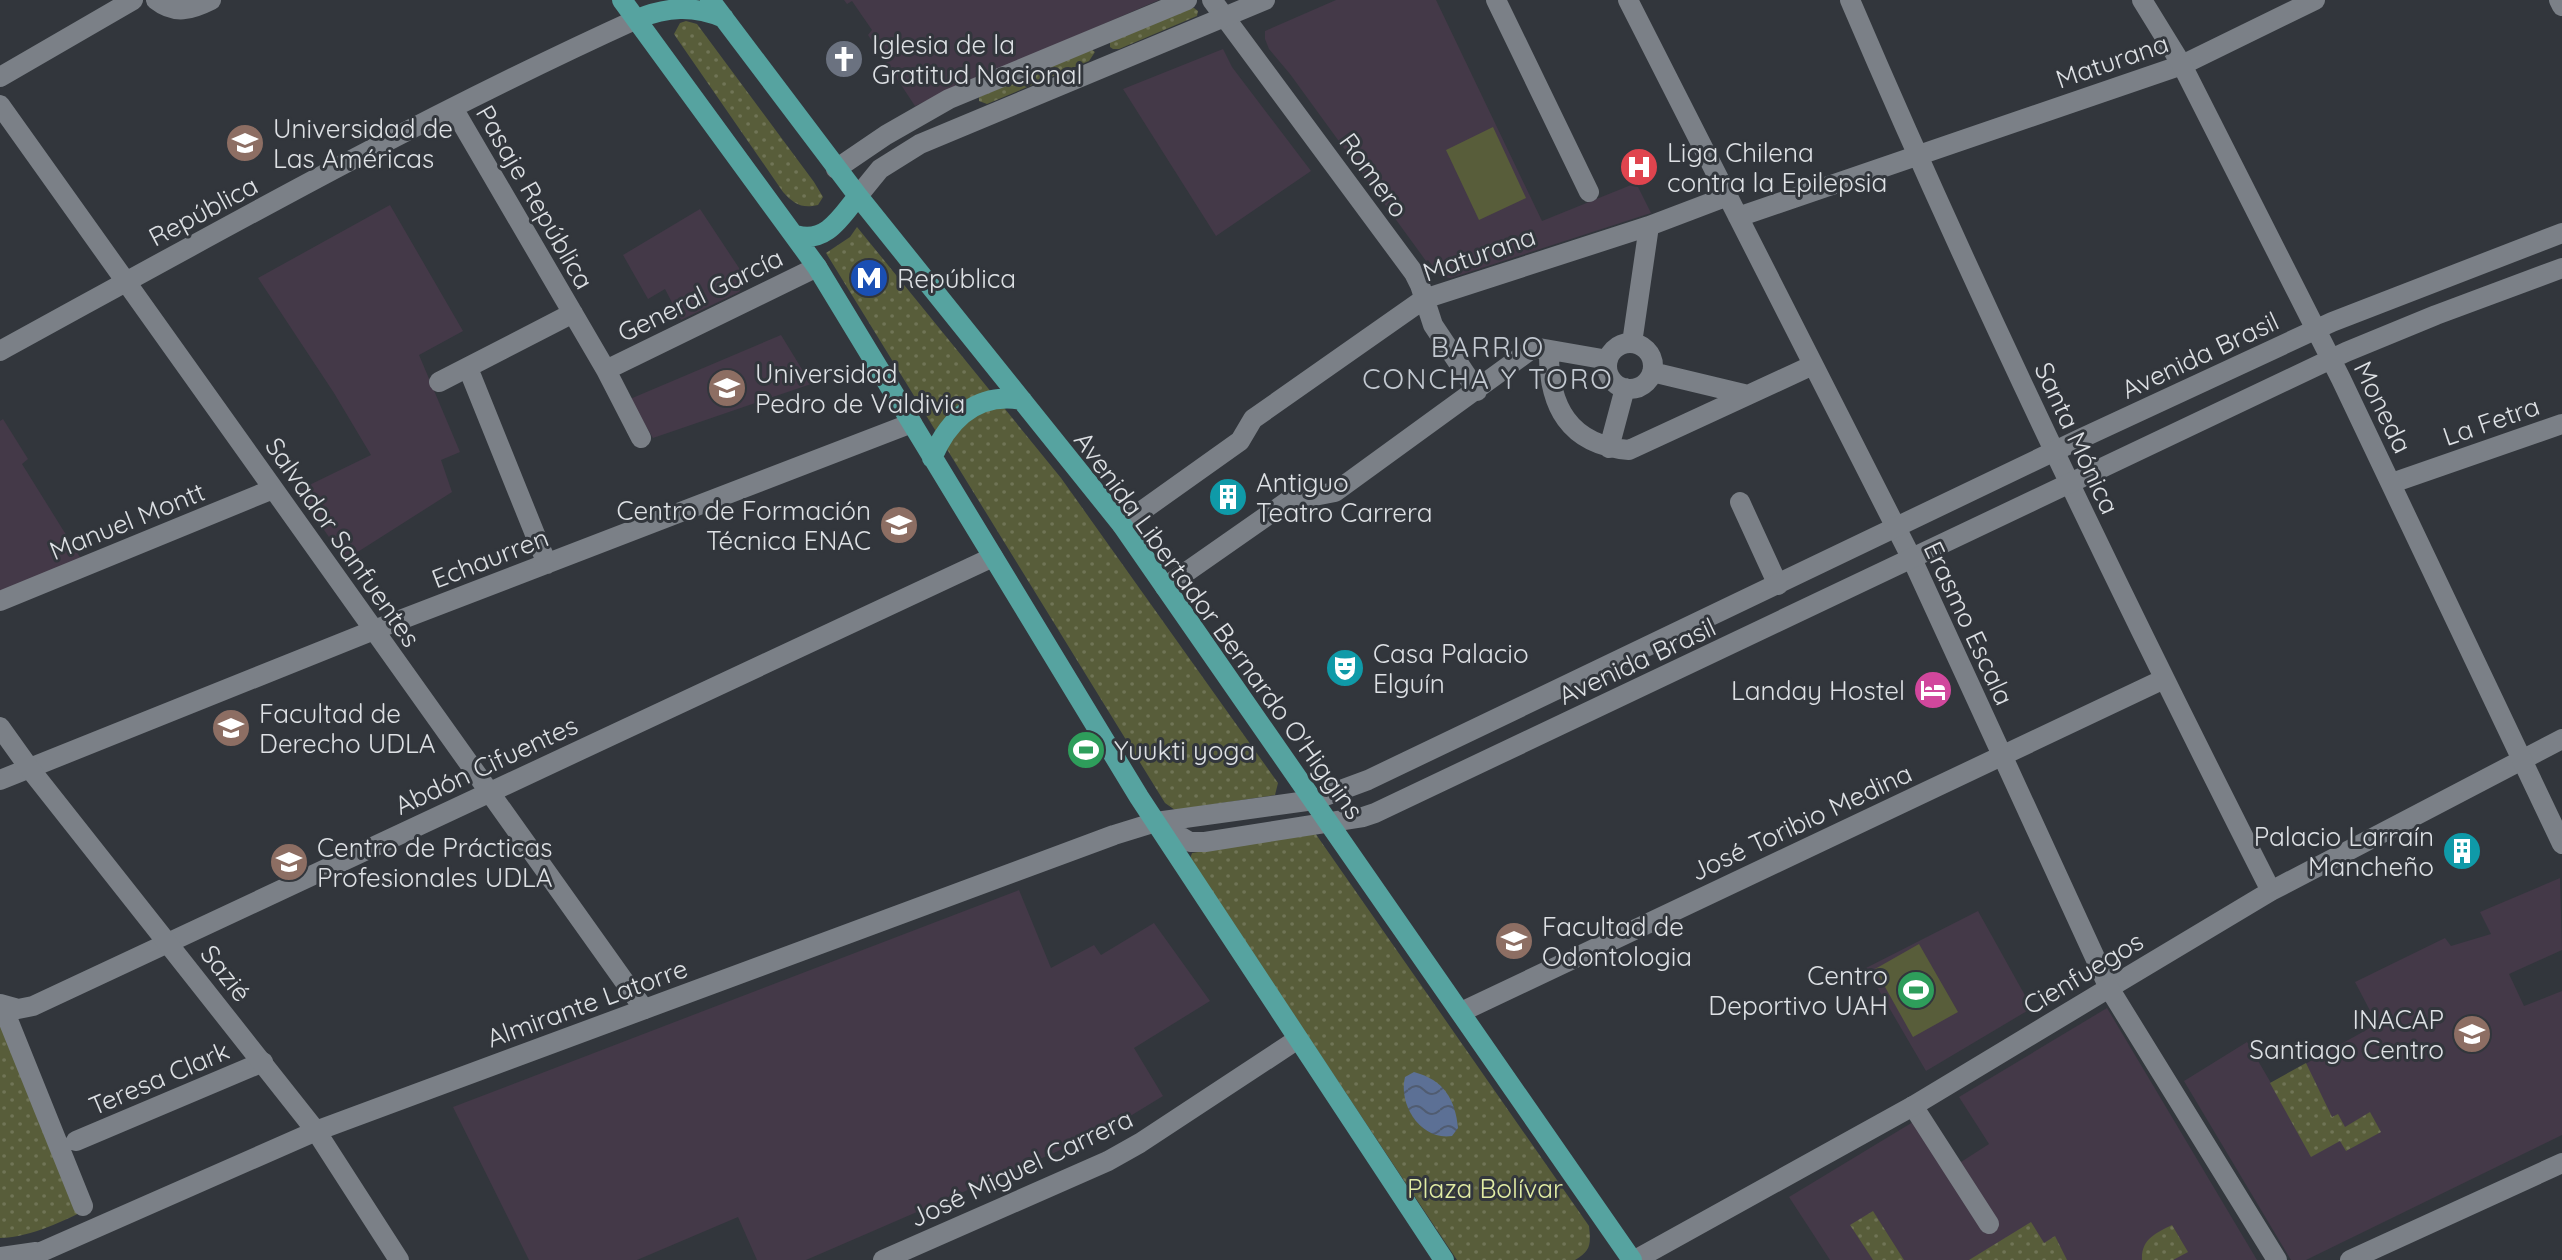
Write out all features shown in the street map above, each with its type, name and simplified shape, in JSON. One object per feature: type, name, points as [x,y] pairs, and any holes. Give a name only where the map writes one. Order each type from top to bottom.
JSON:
[{"type":"main road","points":[[622,0],[817,267],[1156,822],[1444,1260]]},
{"type":"main road","name":"Avenida Libertador Bernardo O'Higgins","points":[[710,0],[836,169],[1122,525],[1634,1260]]},
{"type":"main road","points":[[637,19],[679,8],[695,9],[724,18]]},
{"type":"main road","points":[[796,235],[812,237],[823,234],[858,196]]},
{"type":"main road","points":[[932,458],[947,429],[966,410],[989,400],[1022,400]]},
{"type":"street","points":[[0,77],[133,0]]},
{"type":"street","points":[[156,0],[171,9],[183,11],[211,0]]},
{"type":"street","points":[[836,169],[886,135],[949,99],[1187,0]]},
{"type":"street","points":[[858,196],[877,172],[905,152],[954,128],[1109,64],[1218,8],[1265,0]]},
{"type":"street","points":[[1496,0],[1589,192]]},
{"type":"street","name":"Erasmo Escala","points":[[1628,0],[1912,559],[2109,988],[2277,1260]]},
{"type":"street","name":"Santa Mónica","points":[[1850,0],[1917,156],[2070,483],[2271,891]]},
{"type":"street","name":"Moneda","points":[[2142,0],[2182,65],[2331,360],[2562,844]]},
{"type":"street","name":"Maturana","points":[[1738,217],[2182,65],[2315,0]]},
{"type":"street","points":[[2559,0],[2562,6]]},
{"type":"street","name":"Romero","points":[[1218,8],[1414,273],[1433,325],[1477,391]]},
{"type":"street","name":"República","points":[[0,351],[453,108],[637,19]]},
{"type":"street","points":[[1098,35],[1109,64]]},
{"type":"street","name":"Salvador Sanfuentes","points":[[0,105],[644,1009]]},
{"type":"street","name":"Pasaje República","points":[[453,108],[606,370],[641,438]]},
{"type":"street","name":"Maturana","points":[[1122,525],[1240,441],[1253,419],[1424,299],[1649,226],[1728,196]]},
{"type":"street","points":[[1632,343],[1649,226]]},
{"type":"street","name":"Avenida Brasil","points":[[1156,822],[1314,800],[1384,773],[2055,451],[2315,330],[2562,233]]},
{"type":"street","name":"General García","points":[[606,370],[817,267]]},
{"type":"street","name":"Avenida Brasil","points":[[1156,822],[1190,842],[1205,842],[1363,817],[2331,360],[2436,315],[2562,268]]},
{"type":"street","name":"Pasaje República","points":[[439,382],[573,313]]},
{"type":"street","points":[[1632,343],[1648,353],[1652,372],[1644,384],[1625,388],[1615,384],[1609,375],[1608,360],[1615,349],[1632,343]]},
{"type":"street","points":[[1165,587],[1288,501],[1335,492],[1529,351],[1539,348],[1608,360]]},
{"type":"street","points":[[1549,350],[1548,372],[1553,397],[1569,425],[1590,440],[1609,448],[1629,450],[1813,365]]},
{"type":"street","points":[[468,368],[547,564]]},
{"type":"street","points":[[1652,372],[1748,395]]},
{"type":"street","points":[[1609,448],[1625,388]]},
{"type":"street","name":"Echaurren","points":[[0,780],[374,630],[912,423]]},
{"type":"street","name":"La Fetra","points":[[2392,483],[2562,424]]},
{"type":"street","name":"Manuel Montt","points":[[0,601],[273,489]]},
{"type":"street","points":[[1740,502],[1778,585]]},
{"type":"street","name":"Abdón Cifuentes","points":[[1,1005],[18,1009],[33,1006],[993,557]]},
{"type":"street","name":"José Toribio Medina","points":[[1461,1012],[2164,679]]},
{"type":"street","name":"Sazié","points":[[0,727],[316,1131],[399,1260]]},
{"type":"street","name":"Cienfuegos","points":[[1634,1260],[1913,1106],[2271,891],[2562,739]]},
{"type":"street","name":"Almirante Latorre","points":[[23,1260],[316,1131],[1156,822]]},
{"type":"street","points":[[1,1005],[83,1206]]},
{"type":"street","name":"José Miguel Carrera","points":[[883,1260],[1108,1161],[1298,1039]]},
{"type":"street","name":"Teresa Clark","points":[[76,1141],[263,1062]]},
{"type":"street","points":[[1913,1106],[1989,1224]]},
{"type":"street","points":[[2350,1260],[2562,1163]]},
{"type":"street","name":"Almirante Latorre","points":[[0,1257],[44,1250]]},
{"type":"shaded area","points":[[844,0],[1159,0],[915,106],[868,35],[872,30],[852,1],[847,4]]},
{"type":"shaded area","points":[[1336,0],[1436,0],[1542,221],[1636,183],[1651,213],[1451,278],[1441,277],[1269,49],[1265,39],[1265,31]]},
{"type":"shaded area","points":[[1223,49],[1232,67],[1311,171],[1216,236],[1123,89]]},
{"type":"shaded area","points":[[390,205],[463,331],[419,355],[460,452],[441,460],[452,492],[345,560],[297,491],[371,455],[258,278]]},
{"type":"shaded area","points":[[700,209],[743,274],[744,285],[739,292],[681,320],[665,289],[648,299],[623,255]]},
{"type":"shaded area","name":"Universidad Pedro de Valdivia","points":[[781,335],[811,384],[653,438],[630,399]]},
{"type":"shaded area","points":[[3,419],[28,459],[22,464],[83,562],[0,595],[0,421]]},
{"type":"shaded area","points":[[2560,878],[2562,950],[2509,974],[2524,1006],[2562,991],[2562,1135],[2306,1260],[2291,1260],[2184,1081],[2247,1042],[2271,1083],[2377,1024],[2355,982],[2445,938],[2451,946],[2491,934],[2480,912]]},
{"type":"shaded area","points":[[1019,890],[1051,968],[1094,945],[1101,955],[1154,923],[1210,1001],[1134,1048],[1163,1096],[1109,1129],[806,1260],[757,1260],[738,1217],[637,1260],[529,1260],[453,1107]]},
{"type":"shaded area","points":[[1978,911],[2032,1008],[1926,1071],[1866,968]]},
{"type":"shaded area","points":[[2107,1008],[2257,1260],[1830,1260],[1789,1197],[1913,1122],[1947,1171],[1989,1144],[1959,1097]]},
{"type":"green space","points":[[1188,8],[1198,11],[1197,16],[1119,49],[1110,47],[1110,42]]},
{"type":"green space","points":[[680,23],[697,24],[814,182],[823,197],[818,205],[799,204],[783,192],[674,34]]},
{"type":"green space","points":[[1091,49],[1095,52],[1089,61],[987,104],[979,101],[979,97]]},
{"type":"green space","points":[[1493,127],[1526,198],[1479,220],[1446,150]]},
{"type":"green space","points":[[857,227],[1061,478],[1278,783],[1275,795],[1175,810],[1165,803],[826,253],[850,237]]},
{"type":"green space","name":"Plaza Bolívar","points":[[1315,833],[1589,1226],[1589,1246],[1575,1260],[1457,1260],[1190,859],[1192,853]]},
{"type":"green space","name":"Centro Deportivo UAH","points":[[1919,944],[1958,1012],[1913,1037],[1875,969]]},
{"type":"green space","points":[[0,1026],[24,1035],[93,1207],[36,1231],[0,1238]]},
{"type":"green space","points":[[2306,1063],[2332,1117],[2338,1114],[2345,1127],[2370,1112],[2381,1132],[2346,1151],[2340,1141],[2311,1157],[2270,1083]]},
{"type":"green space","points":[[1873,1211],[1904,1260],[1873,1260],[1850,1225]]},
{"type":"green space","points":[[2031,1222],[2044,1243],[2055,1236],[2067,1260],[1969,1260]]},
{"type":"green space","points":[[2172,1225],[2188,1252],[2173,1260],[2142,1260],[2147,1242]]},
{"type":"water","points":[[1414,1072],[1433,1080],[1451,1100],[1458,1128],[1452,1136],[1431,1133],[1414,1119],[1405,1099],[1404,1088],[1405,1077]]},
{"type":"place","name":"Iglesia de la Gratitud Nacional","points":[[844,59]]},
{"type":"place","name":"Universidad de Las Américas","points":[[245,143]]},
{"type":"place","name":"Liga Chilena contra la Epilepsia","points":[[1639,167]]},
{"type":"place","name":"República","points":[[869,278]]},
{"type":"place","name":"Universidad Pedro de Valdivia","points":[[727,388]]},
{"type":"place","name":"Antiguo Teatro Carrera","points":[[1228,497]]},
{"type":"place","name":"Centro de Formación Técnica ENAC","points":[[899,525]]},
{"type":"place","name":"Casa Palacio Elguín","points":[[1345,668]]},
{"type":"place","name":"Landay Hostel","points":[[1933,690]]},
{"type":"place","name":"Facultad de Derecho UDLA","points":[[231,728]]},
{"type":"place","name":"Yuukti yoga","points":[[1086,750]]},
{"type":"place","name":"Palacio Larraín Mancheño","points":[[2462,851]]},
{"type":"place","name":"Centro de Prácticas Profesionales UDLA","points":[[289,862]]},
{"type":"place","name":"Facultad de Odontologia","points":[[1514,941]]},
{"type":"place","name":"Centro Deportivo UAH","points":[[1916,990]]},
{"type":"place","name":"INACAP Santiago Centro","points":[[2472,1034]]},
{"type":"district","name":"BARRIO CONCHA Y TORO","points":[[1488,362]]}]
